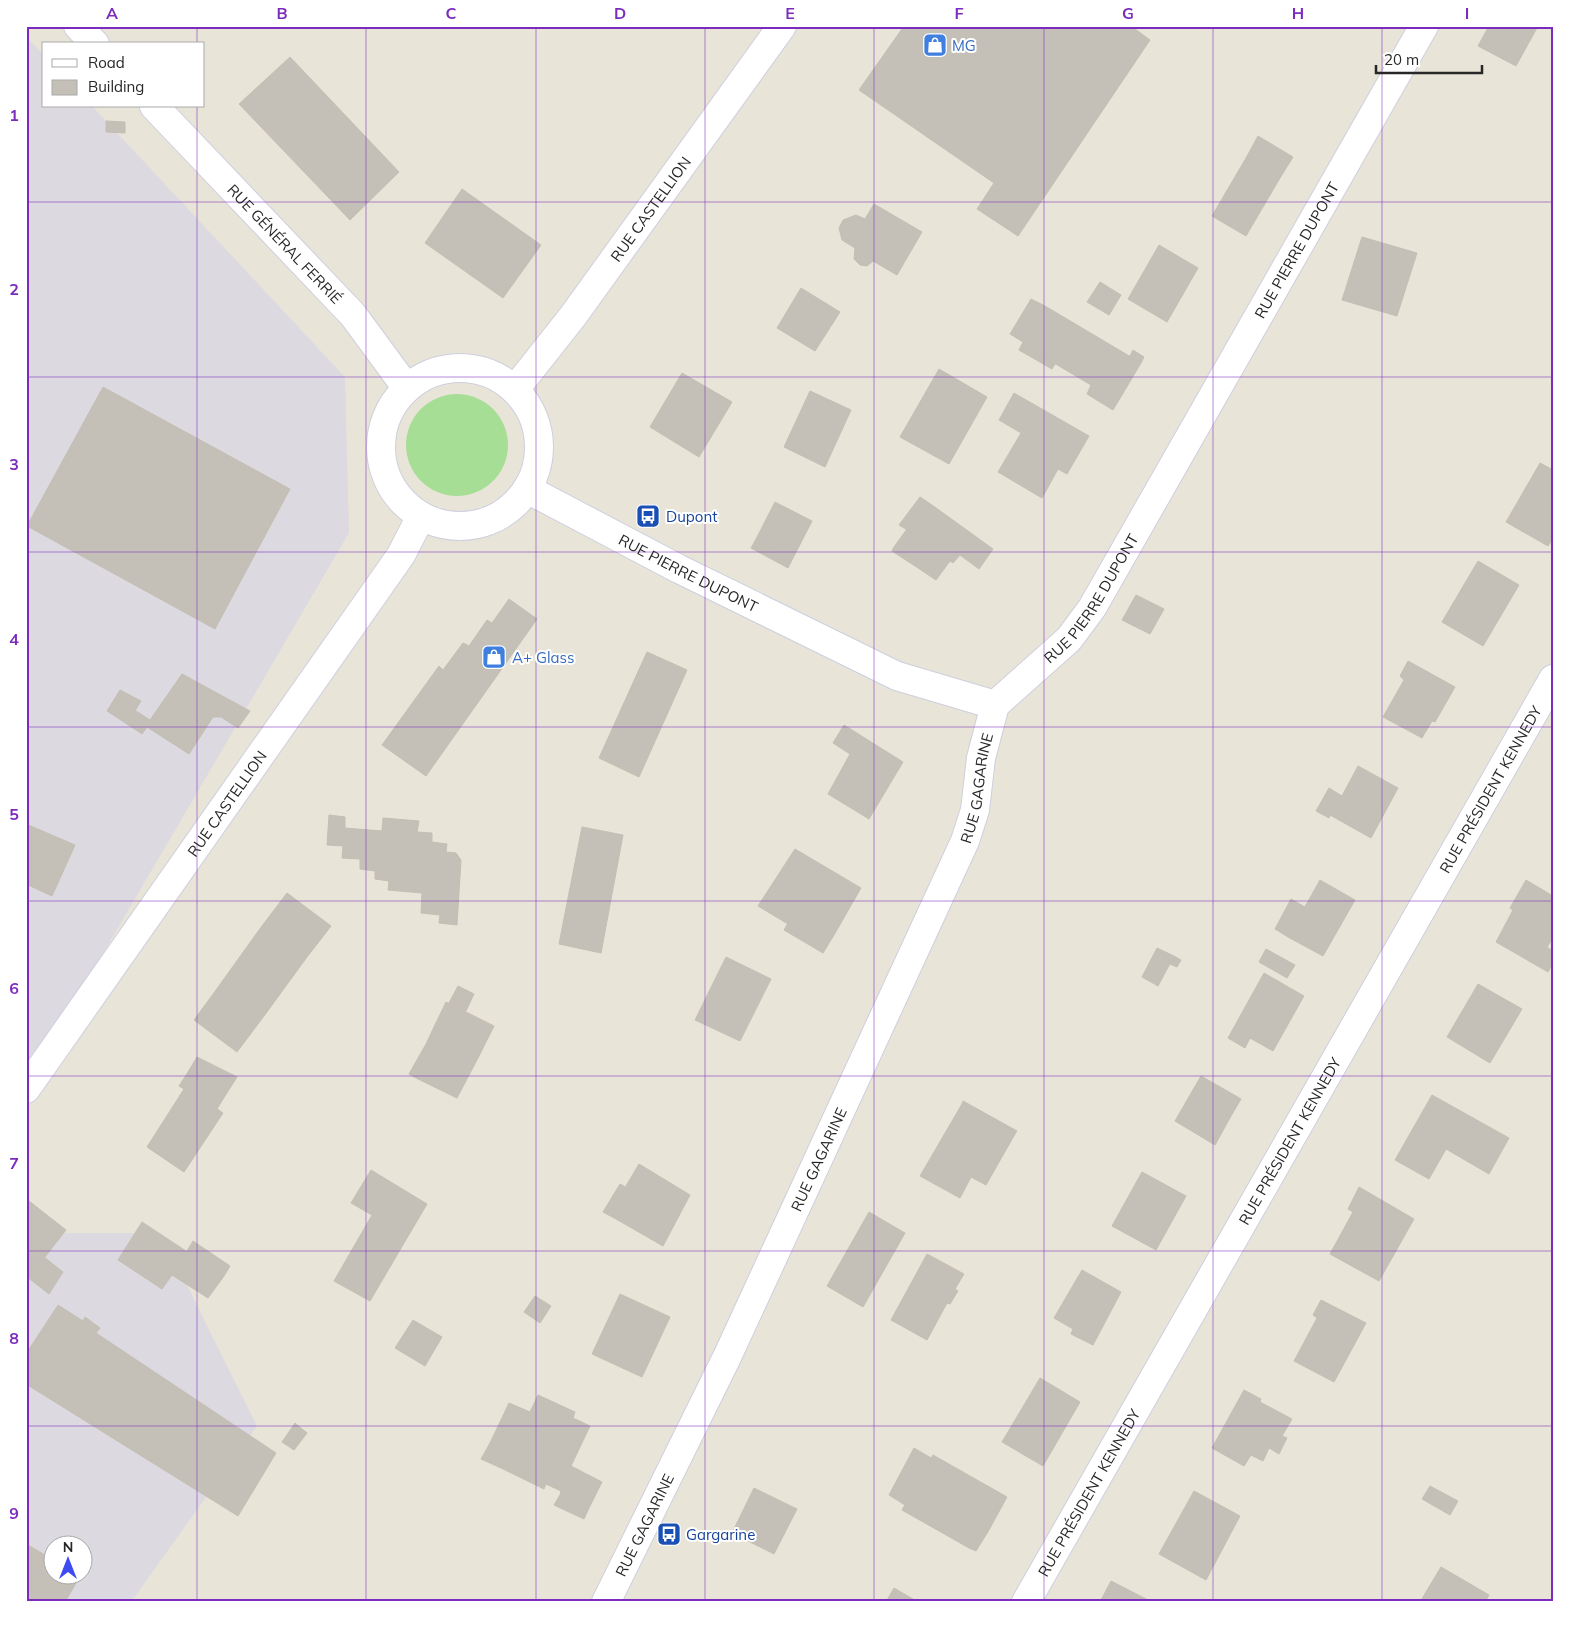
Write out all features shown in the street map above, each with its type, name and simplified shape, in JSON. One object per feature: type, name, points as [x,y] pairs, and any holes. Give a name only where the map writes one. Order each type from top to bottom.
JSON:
[{"type":"street","points":[[78,26],[93,42]]},
{"type":"street","name":"RUE CASTELLION","points":[[516,388],[573,316],[782,26]]},
{"type":"street","name":"RUE PIERRE DUPONT","points":[[527,489],[679,569],[897,676],[995,705],[1069,639],[1092,608],[1424,26]]},
{"type":"street","name":"RUE GÉNÉRAL FERRIÉ","points":[[156,108],[353,315],[406,387]]},
{"type":"street","points":[[451,367],[476,368],[499,377],[516,388],[532,411],[539,432],[540,455],[534,478],[522,498],[504,514],[483,524],[459,526],[436,523],[421,516],[397,496],[385,475],[380,452],[382,428],[391,406],[406,387],[427,374],[451,367]]},
{"type":"street","name":"RUE CASTELLION","points":[[26,1089],[401,555],[421,516]]},
{"type":"street","name":"RUE PRÉSIDENT KENNEDY","points":[[1026,1602],[1553,679]]},
{"type":"street","name":"RUE GAGARINE","points":[[606,1602],[727,1357],[965,841],[975,810],[981,758],[995,705]]},
{"type":"shaded area","points":[[26,37],[42,53],[42,108],[94,108],[345,377],[349,533],[26,1085]]},
{"type":"shaded area","points":[[26,1233],[161,1233],[257,1426],[131,1602],[26,1602]]},
{"type":"green space","points":[[457,394],[477,398],[493,409],[504,425],[508,445],[504,465],[493,481],[477,492],[457,496],[437,492],[421,481],[410,465],[406,445],[410,425],[421,409],[437,398]]},
{"type":"building","points":[[904,26],[1131,26],[1150,40],[1018,236],[977,209],[994,183],[859,90]]},
{"type":"building","points":[[1489,26],[1538,26],[1516,66],[1478,46]]},
{"type":"building","points":[[290,57],[399,172],[350,220],[239,104]]},
{"type":"building","points":[[106,121],[125,122],[125,133],[106,132]]},
{"type":"building","points":[[1258,136],[1293,157],[1280,178],[1246,158]]},
{"type":"building","points":[[1246,158],[1280,178],[1246,236],[1212,216]]},
{"type":"building","points":[[462,189],[541,245],[503,298],[425,243]]},
{"type":"building","points":[[874,204],[922,232],[897,275],[873,261],[867,266],[860,265],[854,259],[855,248],[842,240],[839,228],[843,220],[856,215],[865,219]]},
{"type":"building","points":[[1362,237],[1417,253],[1397,316],[1342,300]]},
{"type":"building","points":[[1159,245],[1198,268],[1167,322],[1128,299]]},
{"type":"building","points":[[1100,282],[1121,295],[1109,315],[1087,302]]},
{"type":"building","points":[[801,288],[840,312],[815,351],[777,328]]},
{"type":"building","points":[[1031,299],[1045,306],[1023,342],[1010,334]]},
{"type":"building","points":[[1045,306],[1141,363],[1113,410],[1087,394],[1091,385],[1022,344]]},
{"type":"building","points":[[1022,344],[1055,364],[1052,369],[1019,350]]},
{"type":"building","points":[[1133,350],[1144,357],[1141,363],[1130,356]]},
{"type":"building","points":[[939,369],[987,397],[949,464],[900,437]]},
{"type":"building","points":[[682,373],[732,402],[699,457],[650,427]]},
{"type":"building","points":[[103,387],[290,489],[215,629],[27,526]]},
{"type":"building","points":[[810,391],[851,410],[825,467],[784,447]]},
{"type":"building","points":[[1014,393],[1089,436],[1067,474],[1058,469],[1042,498],[998,472],[1021,433],[999,420]]},
{"type":"building","points":[[1540,463],[1553,470],[1553,538],[1548,546],[1506,522]]},
{"type":"building","points":[[920,497],[932,505],[911,532],[899,525]]},
{"type":"building","points":[[775,502],[812,521],[792,560],[755,541]]},
{"type":"building","points":[[932,505],[993,549],[979,569],[960,555],[953,563],[950,561],[936,580],[915,566],[917,562],[894,547],[907,529],[911,532]]},
{"type":"building","points":[[755,541],[792,560],[788,568],[751,548]]},
{"type":"building","points":[[894,547],[917,562],[915,566],[892,551]]},
{"type":"building","points":[[1478,561],[1519,585],[1483,646],[1442,622]]},
{"type":"building","points":[[1136,595],[1164,609],[1150,634],[1122,620]]},
{"type":"building","points":[[509,599],[537,619],[426,776],[382,745],[439,666],[443,670],[463,643],[469,646],[487,620],[492,623]]},
{"type":"building","points":[[647,652],[687,670],[639,777],[599,758]]},
{"type":"building","points":[[1408,661],[1455,687],[1435,722],[1432,721],[1422,738],[1383,717],[1404,680],[1400,676]]},
{"type":"building","points":[[182,674],[250,711],[238,728],[221,717],[213,717],[189,754],[147,727],[142,734],[127,724],[136,711],[150,720]]},
{"type":"building","points":[[120,690],[141,701],[127,724],[107,711]]},
{"type":"building","points":[[844,725],[903,762],[869,819],[828,794],[850,754],[833,743]]},
{"type":"building","points":[[1358,766],[1398,788],[1371,838],[1330,815],[1329,818],[1316,811],[1329,788],[1342,796]]},
{"type":"building","points":[[329,815],[345,817],[345,828],[382,831],[383,818],[419,821],[417,832],[432,833],[432,842],[447,844],[446,852],[456,853],[461,860],[457,925],[439,923],[440,915],[421,913],[422,893],[388,890],[389,881],[375,879],[375,871],[360,869],[360,859],[342,858],[343,846],[327,845]]},
{"type":"building","points":[[26,824],[75,845],[52,896],[26,884]]},
{"type":"building","points":[[582,827],[623,835],[601,953],[559,944]]},
{"type":"building","points":[[795,849],[861,888],[834,935],[794,913],[788,924],[758,906]]},
{"type":"building","points":[[1320,880],[1355,900],[1323,956],[1288,937]]},
{"type":"building","points":[[1526,880],[1553,896],[1553,938],[1547,947],[1553,951],[1553,963],[1548,972],[1496,942],[1513,910],[1510,908]]},
{"type":"building","points":[[287,893],[331,926],[307,957],[259,930]]},
{"type":"building","points":[[1291,899],[1305,907],[1288,937],[1275,929]]},
{"type":"building","points":[[794,913],[834,935],[823,953],[784,930]]},
{"type":"building","points":[[259,930],[307,957],[264,1016],[216,990]]},
{"type":"building","points":[[1157,948],[1174,956],[1158,986],[1142,977]]},
{"type":"building","points":[[1266,949],[1295,965],[1287,978],[1259,962]]},
{"type":"building","points":[[1174,956],[1181,960],[1177,967],[1170,964]]},
{"type":"building","points":[[726,957],[771,979],[740,1041],[695,1020]]},
{"type":"building","points":[[1264,973],[1304,996],[1273,1051],[1250,1038],[1245,1048],[1228,1038]]},
{"type":"building","points":[[1478,984],[1522,1009],[1490,1063],[1447,1037]]},
{"type":"building","points":[[458,986],[474,994],[466,1011],[449,1003]]},
{"type":"building","points":[[216,990],[264,1016],[237,1052],[194,1020]]},
{"type":"building","points":[[446,1002],[494,1026],[479,1056],[433,1029]]},
{"type":"building","points":[[433,1029],[479,1056],[457,1098],[416,1078],[432,1047],[426,1044]]},
{"type":"building","points":[[426,1044],[432,1047],[416,1078],[409,1074]]},
{"type":"building","points":[[197,1057],[237,1077],[225,1096],[188,1072]]},
{"type":"building","points":[[188,1072],[225,1096],[217,1109],[223,1113],[184,1172],[147,1147],[184,1089],[179,1086]]},
{"type":"building","points":[[1201,1076],[1236,1096],[1225,1114],[1231,1116],[1215,1145],[1175,1121]]},
{"type":"building","points":[[1432,1095],[1509,1138],[1489,1174],[1446,1149],[1429,1179],[1395,1160]]},
{"type":"building","points":[[1236,1096],[1241,1099],[1231,1116],[1225,1114]]},
{"type":"building","points":[[963,1101],[1017,1131],[1015,1134],[962,1104]]},
{"type":"building","points":[[962,1104],[1015,1134],[986,1185],[971,1177],[960,1198],[920,1176]]},
{"type":"building","points":[[639,1164],[690,1195],[663,1246],[616,1219],[633,1191],[626,1186]]},
{"type":"building","points":[[371,1170],[427,1204],[370,1301],[334,1281],[372,1215],[351,1203]]},
{"type":"building","points":[[1142,1172],[1186,1196],[1156,1250],[1112,1226]]},
{"type":"building","points":[[620,1184],[633,1191],[616,1219],[603,1212]]},
{"type":"building","points":[[1359,1187],[1414,1219],[1379,1281],[1330,1254],[1353,1212],[1348,1209]]},
{"type":"building","points":[[29,1201],[66,1230],[45,1257],[26,1243],[26,1204]]},
{"type":"building","points":[[869,1212],[905,1233],[863,1307],[827,1286]]},
{"type":"building","points":[[142,1222],[224,1276],[208,1298],[172,1275],[162,1289],[118,1260]]},
{"type":"building","points":[[193,1241],[230,1266],[224,1276],[187,1251]]},
{"type":"building","points":[[26,1243],[63,1272],[49,1294],[26,1276]]},
{"type":"building","points":[[927,1254],[964,1274],[955,1289],[958,1291],[950,1304],[947,1303],[927,1340],[891,1320]]},
{"type":"building","points":[[1082,1270],[1121,1292],[1093,1345],[1071,1334],[1073,1329],[1054,1318]]},
{"type":"building","points":[[620,1294],[670,1317],[642,1377],[592,1354]]},
{"type":"building","points":[[535,1296],[551,1306],[540,1323],[524,1312]]},
{"type":"building","points":[[1321,1300],[1366,1323],[1334,1382],[1294,1361],[1317,1318],[1313,1315]]},
{"type":"building","points":[[58,1305],[83,1321],[85,1317],[100,1328],[96,1333],[276,1453],[238,1516],[26,1384],[26,1354]]},
{"type":"building","points":[[413,1320],[442,1337],[425,1366],[395,1348]]},
{"type":"building","points":[[1040,1378],[1080,1402],[1043,1466],[1002,1442]]},
{"type":"building","points":[[1244,1390],[1261,1399],[1260,1402],[1292,1419],[1282,1436],[1287,1438],[1279,1454],[1269,1448],[1263,1461],[1251,1455],[1244,1466],[1212,1448]]},
{"type":"building","points":[[538,1395],[575,1412],[573,1418],[590,1426],[571,1466],[602,1482],[588,1510],[560,1495],[561,1491],[546,1484],[545,1486],[504,1463],[509,1452],[490,1443],[509,1403],[530,1412]]},
{"type":"building","points":[[295,1423],[307,1433],[294,1450],[282,1442]]},
{"type":"building","points":[[490,1443],[509,1452],[504,1463],[485,1452]]},
{"type":"building","points":[[914,1448],[931,1458],[905,1505],[889,1495]]},
{"type":"building","points":[[485,1452],[504,1463],[501,1468],[481,1459]]},
{"type":"building","points":[[933,1455],[1007,1497],[989,1530],[982,1526],[969,1548],[902,1510]]},
{"type":"building","points":[[504,1463],[545,1486],[544,1489],[501,1468]]},
{"type":"building","points":[[1430,1486],[1458,1501],[1450,1515],[1422,1499]]},
{"type":"building","points":[[754,1488],[797,1509],[774,1554],[732,1533]]},
{"type":"building","points":[[1194,1491],[1240,1516],[1206,1580],[1159,1554]]},
{"type":"building","points":[[560,1495],[588,1510],[584,1519],[554,1505]]},
{"type":"building","points":[[982,1526],[989,1530],[976,1551],[969,1548]]},
{"type":"building","points":[[26,1544],[42,1553],[42,1586],[74,1586],[65,1602],[26,1602]]},
{"type":"building","points":[[1441,1567],[1489,1595],[1485,1602],[1420,1602]]},
{"type":"building","points":[[1111,1581],[1152,1602],[1100,1602]]},
{"type":"building","points":[[894,1588],[918,1602],[886,1602]]},
{"type":"place","name":"MG","points":[[935,45]]},
{"type":"place","name":"Dupont","points":[[648,516]]},
{"type":"place","name":"A+ Glass","points":[[494,657]]},
{"type":"place","name":"Gargarine","points":[[669,1534]]}]
